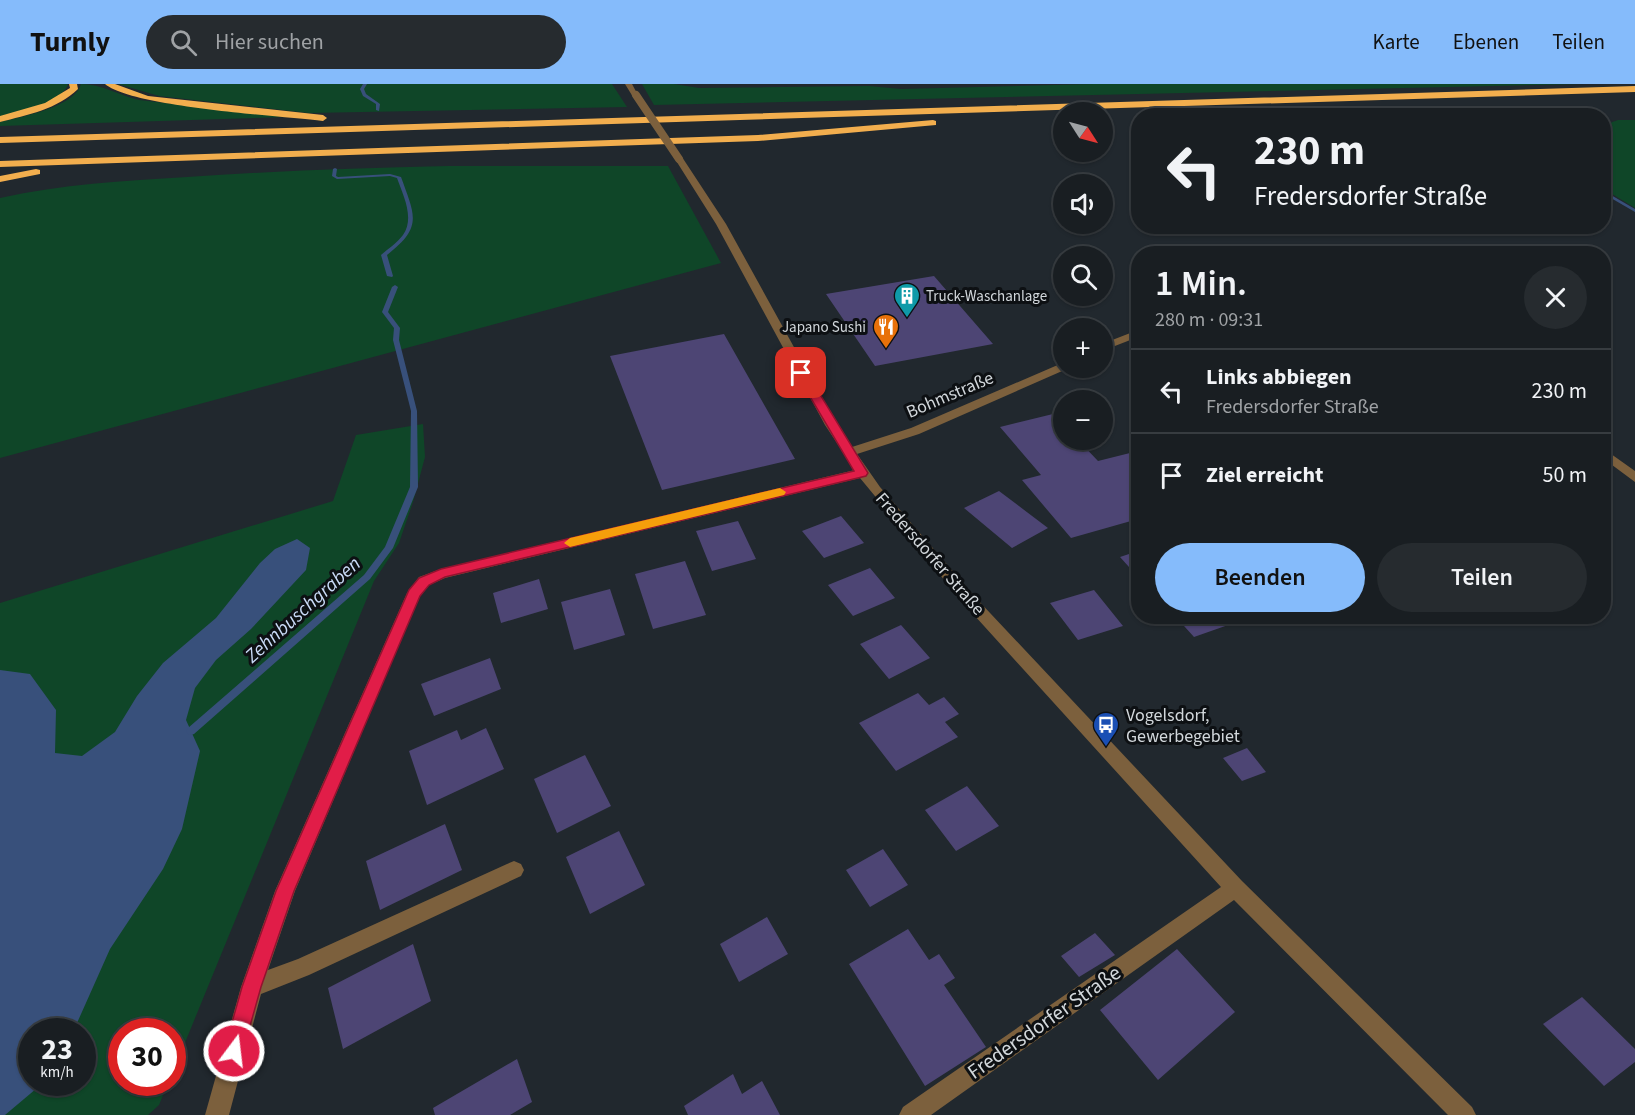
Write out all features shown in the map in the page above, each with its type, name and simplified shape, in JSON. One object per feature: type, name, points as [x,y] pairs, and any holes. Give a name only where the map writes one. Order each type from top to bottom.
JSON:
[{"type":"highway","points":[[0,119],[46,106],[66,96],[74,89],[73,84]]},
{"type":"highway","points":[[109,84],[120,90],[147,98],[323,118]]},
{"type":"highway","points":[[0,140],[1635,89]]},
{"type":"highway","points":[[1554,102],[1635,99]]},
{"type":"highway","points":[[745,106],[940,111]]},
{"type":"highway","points":[[1371,108],[1406,107]]},
{"type":"highway","points":[[632,109],[654,108]]},
{"type":"highway","points":[[251,120],[335,117]]},
{"type":"highway","points":[[0,164],[758,138],[948,122],[569,134]]},
{"type":"highway","points":[[0,128],[12,128]]},
{"type":"highway","points":[[0,179],[110,161]]},
{"type":"street","name":"Fredersdorfer Straße","points":[[627,84],[722,224],[791,356],[862,473],[964,595],[1235,888],[1464,1115]]},
{"type":"street","points":[[1113,343],[1131,336]]},
{"type":"street","name":"Bohmstraße","points":[[848,453],[915,431],[1053,371]]},
{"type":"street","points":[[1611,459],[1635,478]]},
{"type":"street","points":[[217,1115],[252,987],[285,891],[414,593],[424,581],[441,574],[862,473]]},
{"type":"street","points":[[252,987],[302,968],[514,870]]},
{"type":"street","name":"Fredersdorfer Straße","points":[[911,1115],[1235,888]]},
{"type":"green space","points":[[0,84],[68,85],[63,92],[47,103],[0,117]]},
{"type":"green space","points":[[81,84],[103,88],[139,100],[285,117],[0,126],[0,122],[58,105],[77,92]]},
{"type":"green space","points":[[118,84],[612,84],[627,107],[309,113],[159,96]]},
{"type":"green space","points":[[642,84],[674,84],[699,88],[869,86],[901,89],[1093,84],[1584,84],[654,105]]},
{"type":"green space","points":[[1635,120],[1635,208],[1611,193],[1611,122]]},
{"type":"green space","points":[[448,166],[668,166],[721,263],[0,458],[0,198],[70,186],[140,180],[285,171]]},
{"type":"green space","points":[[423,424],[425,457],[399,543],[374,581],[186,1040],[186,1018],[108,1018],[108,1096],[163,1096],[159,1105],[148,1115],[0,1115],[0,603],[333,501],[356,435]]},
{"type":"water","points":[[297,539],[310,548],[306,570],[251,629],[216,660],[195,688],[186,720],[200,751],[182,829],[163,869],[110,949],[79,1018],[18,1018],[18,1096],[28,1096],[5,1115],[0,1115],[0,670],[30,674],[56,710],[55,753],[82,756],[115,732],[137,696],[163,663],[216,618],[260,563],[275,549]]},
{"type":"building","name":"Truck-Waschanlage","points":[[934,276],[993,344],[875,366],[826,294]]},
{"type":"building","points":[[724,334],[795,459],[662,490],[610,356]]},
{"type":"building","points":[[1053,414],[1053,450],[1088,450],[1098,461],[1131,453],[1131,521],[1071,538],[1022,480],[1041,475],[1000,427]]},
{"type":"building","points":[[999,491],[1048,528],[1012,548],[964,508]]},
{"type":"building","points":[[841,516],[864,543],[824,558],[802,531]]},
{"type":"building","points":[[738,521],[756,559],[712,571],[696,531]]},
{"type":"building","points":[[1131,553],[1131,569],[1120,557]]},
{"type":"building","points":[[685,561],[706,615],[653,629],[635,574]]},
{"type":"building","points":[[870,568],[895,598],[853,616],[828,585]]},
{"type":"building","points":[[539,579],[548,609],[501,623],[493,593]]},
{"type":"building","points":[[610,589],[625,635],[574,650],[561,602]]},
{"type":"building","points":[[1094,590],[1123,626],[1078,640],[1050,603]]},
{"type":"building","points":[[1182,624],[1231,624],[1194,637]]},
{"type":"building","points":[[901,625],[930,658],[889,679],[860,644]]},
{"type":"building","points":[[490,658],[501,689],[434,716],[421,684]]},
{"type":"building","points":[[918,693],[929,705],[944,697],[959,714],[945,722],[958,737],[896,771],[859,723]]},
{"type":"building","points":[[486,728],[504,769],[427,805],[409,751],[457,730],[461,740]]},
{"type":"building","points":[[1247,748],[1266,772],[1242,781],[1223,758]]},
{"type":"building","points":[[585,755],[611,806],[557,833],[534,779]]},
{"type":"building","points":[[967,786],[999,826],[956,851],[925,810]]},
{"type":"building","points":[[445,824],[462,870],[380,910],[366,861]]},
{"type":"building","points":[[619,831],[645,885],[590,914],[566,857]]},
{"type":"building","points":[[883,849],[908,885],[870,907],[846,870]]},
{"type":"building","points":[[767,917],[788,954],[739,982],[720,944]]},
{"type":"building","points":[[908,929],[929,960],[939,954],[955,978],[944,985],[986,1047],[925,1086],[849,964]]},
{"type":"building","points":[[1095,933],[1115,955],[1079,977],[1061,956]]},
{"type":"building","points":[[413,944],[431,1001],[343,1049],[328,988]]},
{"type":"building","points":[[1177,949],[1235,1012],[1158,1080],[1100,1010]]},
{"type":"building","points":[[1582,997],[1635,1049],[1635,1062],[1604,1086],[1543,1024]]},
{"type":"building","points":[[517,1059],[532,1102],[510,1115],[435,1115],[433,1108]]},
{"type":"building","points":[[733,1074],[742,1094],[762,1081],[780,1115],[688,1115],[684,1106]]},
{"type":"waterway","name":"Zehnbuschgraben","points":[[365,84],[362,89],[364,95],[378,104],[378,110]]},
{"type":"waterway","name":"Zehnbuschgraben","points":[[335,169],[334,176],[337,178],[390,175],[399,177],[408,203],[411,221],[404,237],[384,255],[390,276]]},
{"type":"waterway","points":[[1611,196],[1635,211]]},
{"type":"waterway","name":"Zehnbuschgraben","points":[[191,731],[367,577],[389,548],[414,487],[414,411],[396,340],[397,328],[385,312],[395,287]]},
{"type":"slow traffic","points":[[570,543],[780,492]]},
{"type":"place","name":"Truck-Waschanlage","points":[[907,319]]},
{"type":"place","name":"Japano Sushi","points":[[886,350]]},
{"type":"place","name":"Vogelsdorf, Gewerbegebiet","points":[[1106,748]]},
{"type":"route","points":[[234,1051],[252,987],[285,891],[414,593],[424,581],[441,574],[862,473],[801,373]]}]
